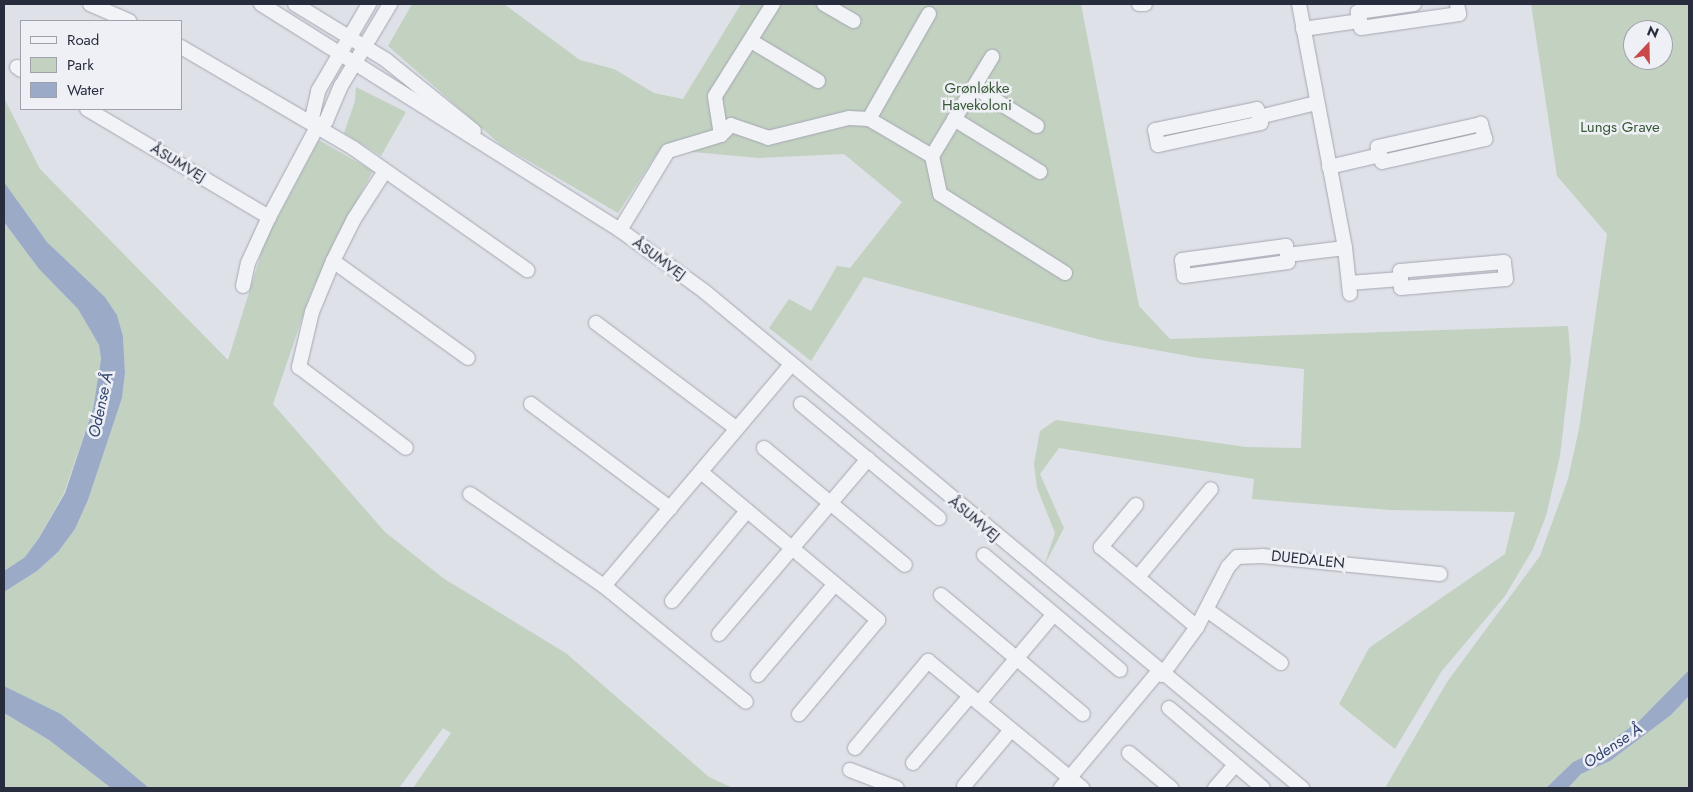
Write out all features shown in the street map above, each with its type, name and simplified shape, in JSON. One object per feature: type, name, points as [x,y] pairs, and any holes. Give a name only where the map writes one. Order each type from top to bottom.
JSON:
[{"type":"street","points":[[90,4],[127,20]]},
{"type":"street","name":"ÅSUMVEJ","points":[[261,4],[339,51],[620,230],[704,292],[790,366],[1160,673],[1302,788]]},
{"type":"street","name":"ÅSUMVEJ","points":[[295,4],[364,46],[438,100],[517,166]]},
{"type":"street","points":[[317,127],[312,118],[316,99],[339,51],[369,4]]},
{"type":"street","points":[[243,286],[248,263],[268,217],[317,127],[326,121],[355,62],[390,4]]},
{"type":"street","points":[[721,136],[715,96],[773,4]]},
{"type":"street","points":[[824,4],[853,21]]},
{"type":"street","points":[[1138,4],[1145,4]]},
{"type":"street","points":[[1299,4],[1316,103],[1345,248],[1350,289],[1400,279]]},
{"type":"street","points":[[1414,4],[1358,12],[1361,28],[1458,14],[1457,4]]},
{"type":"street","points":[[869,119],[928,14]]},
{"type":"street","points":[[1303,29],[1360,21]]},
{"type":"street","points":[[751,41],[818,81]]},
{"type":"street","points":[[182,48],[317,127],[385,170],[527,270]]},
{"type":"street","points":[[992,57],[932,156],[940,194],[1065,273]]},
{"type":"street","points":[[974,87],[1037,126]]},
{"type":"street","points":[[1259,117],[1316,103]]},
{"type":"street","points":[[1258,108],[1259,117],[1261,123],[1158,145],[1155,130],[1258,108]]},
{"type":"street","name":"ÅSUMVEJ","points":[[89,110],[268,217]]},
{"type":"street","points":[[620,230],[668,151],[721,136],[731,125],[749,128],[768,138],[849,118],[869,119],[932,156]]},
{"type":"street","points":[[954,119],[1040,172]]},
{"type":"street","points":[[1481,124],[1485,139],[1382,162],[1380,155],[1378,147],[1481,124]]},
{"type":"street","points":[[1330,167],[1380,155]]},
{"type":"street","points":[[385,170],[354,219],[333,261],[312,312],[299,366],[406,448]]},
{"type":"street","points":[[1286,246],[1287,255],[1288,262],[1184,276],[1182,260],[1286,246]]},
{"type":"street","points":[[1287,255],[1345,248]]},
{"type":"street","points":[[333,261],[468,358]]},
{"type":"street","points":[[1504,262],[1506,279],[1401,288],[1400,279],[1400,271],[1504,262]]},
{"type":"street","points":[[596,323],[737,429]]},
{"type":"street","points":[[604,586],[790,366]]},
{"type":"street","points":[[531,404],[670,508]]},
{"type":"street","name":"ÅSUMVEJ","points":[[801,404],[939,518]]},
{"type":"street","points":[[764,448],[905,565]]},
{"type":"street","points":[[719,634],[868,458]]},
{"type":"street","points":[[701,472],[878,620],[798,714]]},
{"type":"street","points":[[1138,577],[1211,489]]},
{"type":"street","points":[[470,494],[604,586],[746,702]]},
{"type":"street","points":[[1136,505],[1101,547],[1197,627]]},
{"type":"street","points":[[672,600],[747,511]]},
{"type":"street","name":"ÅSUMVEJ","points":[[984,555],[1120,670]]},
{"type":"street","name":"DUEDALEN","points":[[1160,673],[1197,627],[1228,567],[1243,555],[1440,574]]},
{"type":"street","points":[[758,674],[834,584]]},
{"type":"street","points":[[941,595],[1083,714]]},
{"type":"street","points":[[1207,610],[1281,663]]},
{"type":"street","points":[[914,763],[1016,658],[1054,614]]},
{"type":"street","points":[[855,748],[928,661],[1012,730],[1065,783],[1082,788]]},
{"type":"street","points":[[1065,783],[1160,673]]},
{"type":"street","points":[[1168,708],[1263,788]]},
{"type":"street","points":[[964,786],[1012,730]]},
{"type":"street","points":[[1129,753],[1171,788]]},
{"type":"street","points":[[1215,788],[1235,765]]},
{"type":"street","points":[[850,770],[897,788]]},
{"type":"green space","name":"Grønløkke Havekoloni","points":[[412,4],[504,4],[580,60],[614,69],[654,93],[683,99],[741,4],[1081,4],[1139,306],[1170,339],[1568,326],[1571,361],[1560,456],[1546,516],[1533,549],[1505,596],[1441,672],[1395,749],[1339,704],[1369,648],[1505,554],[1515,512],[1390,510],[1252,499],[1254,479],[1059,448],[1040,474],[1064,528],[1044,566],[1055,533],[1037,488],[1034,464],[1040,431],[1056,420],[1246,447],[1301,448],[1304,369],[1199,358],[1101,340],[864,277],[811,361],[769,328],[789,299],[811,311],[837,266],[850,268],[902,202],[844,154],[759,158],[660,149],[618,213],[501,145],[388,46]]},
{"type":"green space","name":"Lungs Grave","points":[[1531,4],[1689,4],[1689,670],[1639,721],[1598,750],[1573,762],[1546,788],[1385,788],[1447,682],[1540,556],[1568,479],[1579,429],[1607,234],[1557,176]]},
{"type":"green space","points":[[356,87],[406,112],[381,156],[344,133],[355,101]]},
{"type":"green space","points":[[4,98],[40,169],[228,360],[265,241],[319,140],[373,171],[335,240],[310,295],[273,404],[385,532],[443,578],[567,654],[709,777],[733,788],[413,788],[451,733],[443,728],[399,788],[149,788],[61,714],[4,686],[4,592],[37,571],[58,552],[75,529],[88,500],[122,398],[125,373],[123,336],[117,315],[105,297],[47,242],[4,182]]},
{"type":"green space","points":[[4,222],[39,269],[78,309],[99,345],[101,359],[93,409],[64,493],[39,538],[25,557],[4,571]]},
{"type":"green space","points":[[1689,696],[1689,788],[1568,788],[1581,774],[1610,761],[1671,715]]},
{"type":"green space","points":[[4,713],[49,740],[111,788],[4,788]]},
{"type":"water","name":"Odense Å","points":[[4,182],[47,242],[105,297],[117,315],[123,336],[125,373],[122,398],[88,500],[75,529],[58,552],[37,571],[4,592],[4,571],[25,557],[39,538],[65,493],[93,409],[101,359],[99,345],[78,309],[39,269],[4,222]]},
{"type":"water","name":"Odense Å","points":[[1689,670],[1689,696],[1671,715],[1610,761],[1581,774],[1568,788],[1546,788],[1573,762],[1598,750],[1639,721]]},
{"type":"water","points":[[4,686],[61,714],[149,788],[111,788],[49,740],[4,713]]}]
